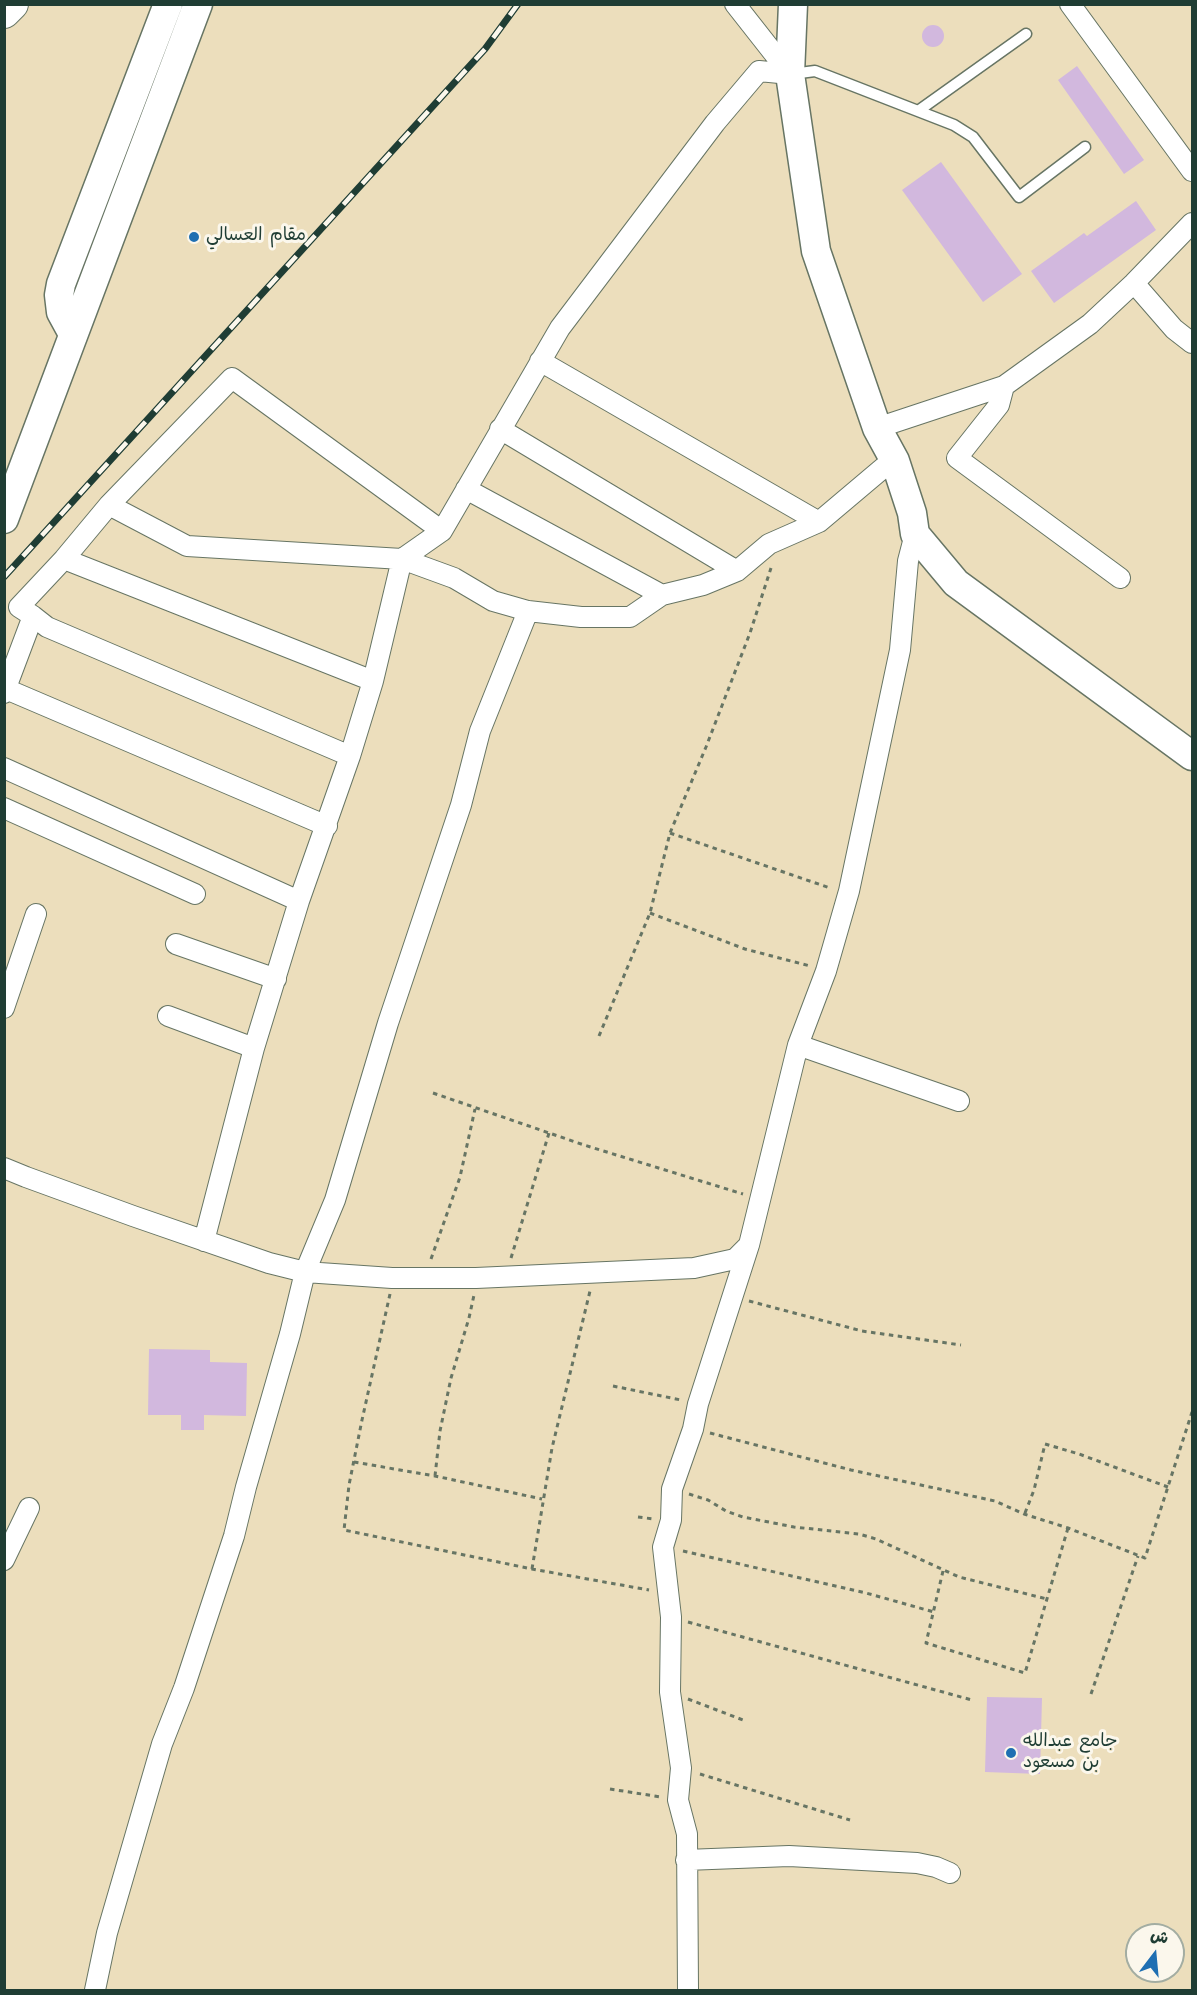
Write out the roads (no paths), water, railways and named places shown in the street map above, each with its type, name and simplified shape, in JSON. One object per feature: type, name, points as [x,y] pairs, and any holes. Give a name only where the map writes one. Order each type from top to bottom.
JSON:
[{"type":"main road","points":[[4,12],[12,4]]},
{"type":"street","points":[[73,334],[61,312],[59,295],[61,284],[168,4]]},
{"type":"street","points":[[4,519],[198,4]]},
{"type":"street","points":[[735,4],[790,74]]},
{"type":"street","points":[[688,1990],[687,1834],[678,1800],[681,1768],[670,1692],[671,1617],[663,1546],[671,1520],[672,1489],[693,1429],[698,1404],[749,1245],[798,1045],[826,971],[849,891],[900,650],[908,561],[915,534],[912,513],[895,461],[877,428],[816,251],[790,74],[793,4]]},
{"type":"street","points":[[1070,4],[1192,171]]},
{"type":"street","points":[[204,1241],[254,1048],[299,901],[327,826],[373,681],[402,559],[442,531],[560,328],[715,123],[759,71],[790,74]]},
{"type":"street","points":[[877,428],[1004,386],[1090,324],[1134,283],[1192,223]]},
{"type":"street","points":[[1134,283],[1174,329],[1192,343]]},
{"type":"street","points":[[540,361],[819,522]]},
{"type":"street","points":[[350,756],[47,627],[19,607],[64,559],[109,505],[232,378],[442,531]]},
{"type":"street","points":[[1004,386],[999,405],[957,458],[1120,578]]},
{"type":"street","points":[[500,429],[737,571]]},
{"type":"street","points":[[109,505],[186,546],[402,559],[454,578],[493,601],[528,611],[581,616],[630,617],[662,595],[703,585],[737,571],[768,544],[819,522],[883,468],[895,461]]},
{"type":"street","points":[[466,489],[662,595]]},
{"type":"street","points":[[915,534],[956,583],[1192,756]]},
{"type":"street","points":[[64,559],[373,681]]},
{"type":"street","points":[[95,1990],[107,1933],[162,1744],[184,1688],[234,1536],[305,1272],[335,1200],[388,1023],[461,805],[480,731],[528,611]]},
{"type":"street","points":[[33,616],[5,691],[327,826]]},
{"type":"street","points":[[4,768],[299,901]]},
{"type":"street","points":[[4,808],[195,894]]},
{"type":"street","points":[[4,1008],[36,914]]},
{"type":"street","points":[[176,944],[276,979]]},
{"type":"street","points":[[168,1016],[254,1048]]},
{"type":"street","points":[[798,1045],[959,1101]]},
{"type":"street","points":[[4,1168],[26,1178],[204,1241],[305,1272],[392,1278],[477,1278],[693,1268],[735,1259],[749,1245]]},
{"type":"street","points":[[4,1560],[29,1508]]},
{"type":"street","points":[[686,1860],[789,1856],[916,1863],[936,1867],[950,1873]]},
{"type":"lane","points":[[918,111],[1026,34]]},
{"type":"lane","points":[[790,74],[815,71],[954,125],[973,137],[1019,197],[1085,147]]},
{"type":"railway","points":[[4,577],[485,49],[518,4]]},
{"type":"place","name":"مقام العسالي","points":[[194,237]]},
{"type":"place","name":"جامع عبدالله بن مسعود","points":[[1011,1753]]}]
